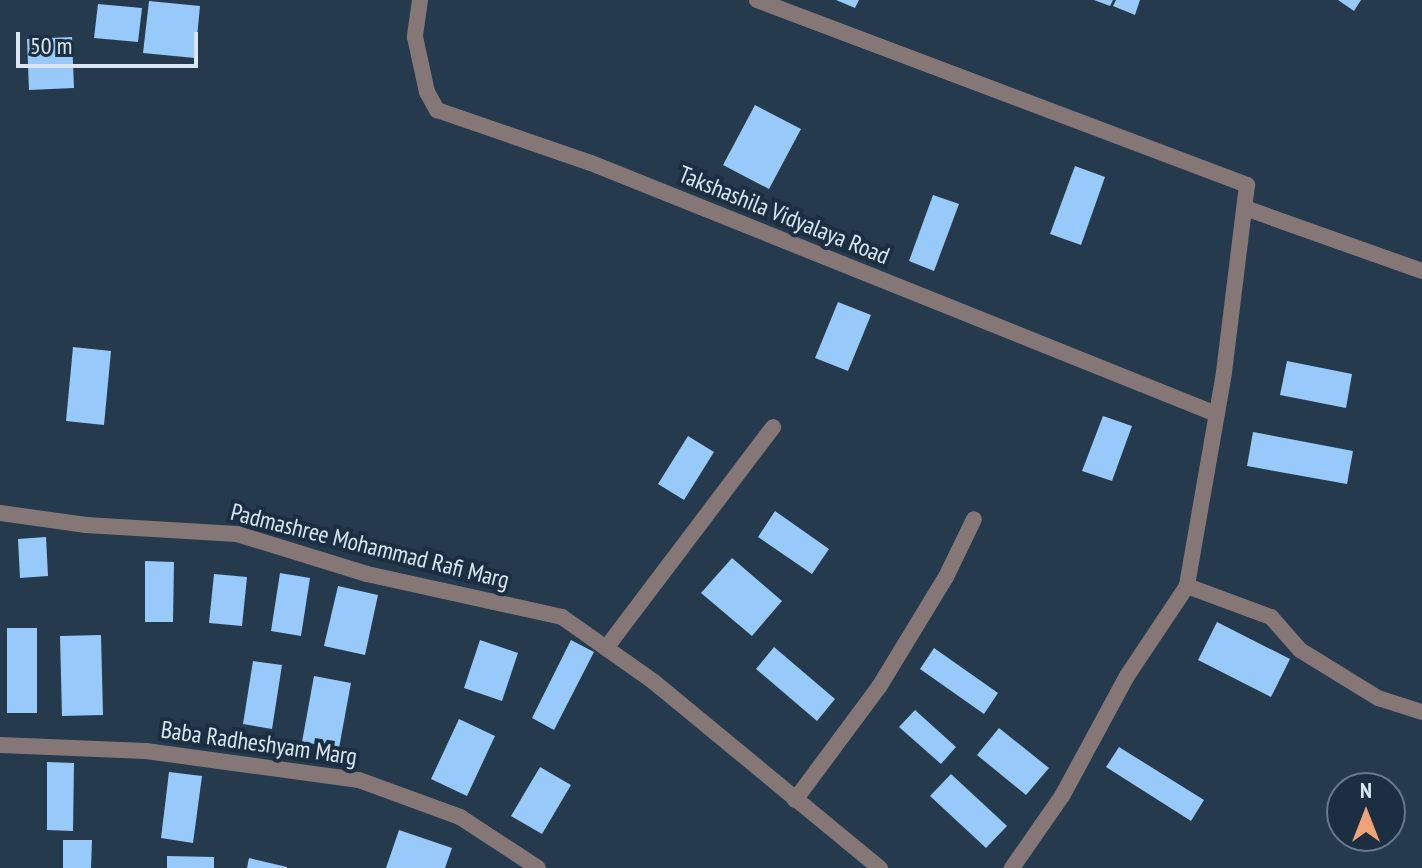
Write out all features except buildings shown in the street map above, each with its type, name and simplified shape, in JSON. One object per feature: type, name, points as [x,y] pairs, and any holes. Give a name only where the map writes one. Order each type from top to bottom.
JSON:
[{"type":"street","name":"Takshashila Vidyalaya Road","points":[[420,0],[415,37],[427,92],[437,110],[591,163],[1216,414]]},
{"type":"street","points":[[757,0],[1247,185],[1216,414],[1187,586],[1127,676],[1062,796],[1012,868]]},
{"type":"street","points":[[1245,208],[1422,271]]},
{"type":"street","points":[[606,648],[773,427]]},
{"type":"street","name":"Padmashree Mohammad Rafi Marg","points":[[0,513],[86,525],[237,534],[367,574],[562,617],[606,648],[880,868]]},
{"type":"street","points":[[795,800],[879,687],[946,577],[974,519]]},
{"type":"street","points":[[1187,586],[1271,617],[1300,650],[1378,698],[1422,712]]},
{"type":"street","name":"Baba Radheshyam Marg","points":[[0,745],[146,751],[359,780],[460,817],[538,868]]}]
